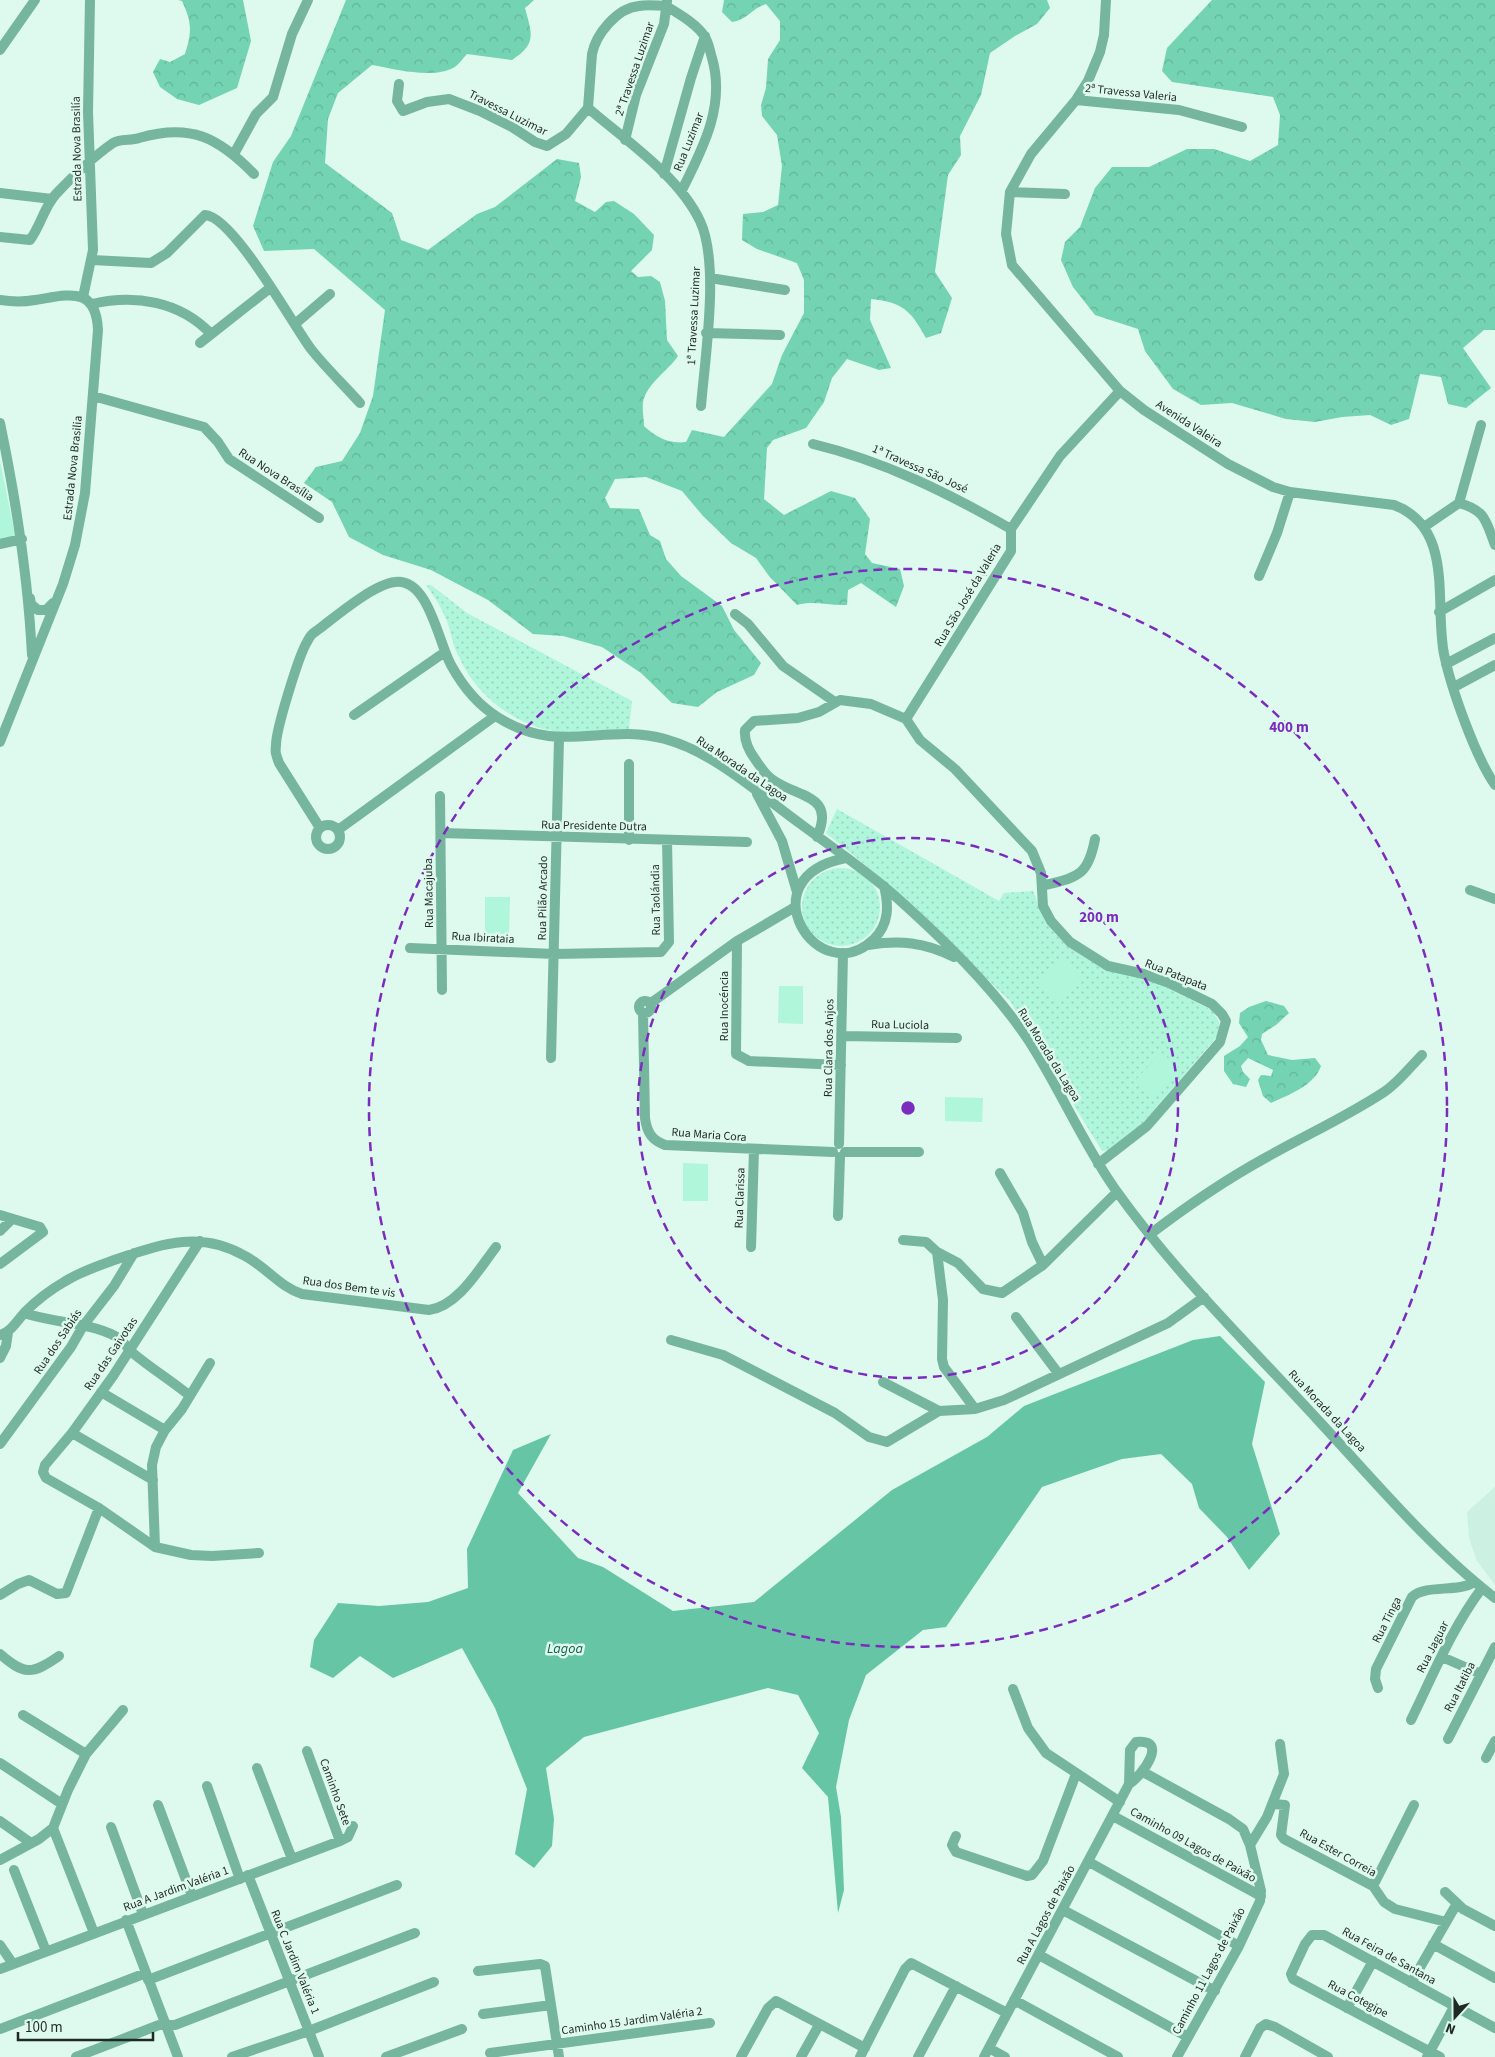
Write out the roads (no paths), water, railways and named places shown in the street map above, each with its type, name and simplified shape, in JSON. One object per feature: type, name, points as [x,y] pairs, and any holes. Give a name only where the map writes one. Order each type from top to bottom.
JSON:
[{"type":"street","points":[[0,50],[35,0]]},
{"type":"street","name":"Estrada Nova Brasilía","points":[[83,297],[92,260],[89,163],[90,0]]},
{"type":"street","points":[[234,154],[256,114],[270,102],[292,34],[308,0]]},
{"type":"street","name":"Avenida Valeira","points":[[1106,0],[1104,35],[1100,52],[1088,81],[1076,100],[1031,154],[1010,192],[1006,234],[1012,265],[1120,391],[1144,410],[1228,464],[1273,487],[1290,492],[1394,506],[1405,510],[1424,527],[1435,552],[1438,569],[1439,612],[1446,664],[1471,736],[1495,785]]},
{"type":"street","points":[[588,108],[592,54],[605,28],[618,15],[638,6],[667,3],[695,26],[705,36],[690,78],[664,174]]},
{"type":"street","name":"2ª Travessa Luzimar","points":[[625,140],[636,95],[664,24],[667,3]]},
{"type":"street","name":"Rua Luzimar","points":[[681,192],[701,151],[717,96],[717,75],[705,36]]},
{"type":"street","name":"Travessa Luzimar","points":[[399,84],[397,101],[403,111],[427,102],[449,99],[480,111],[512,127],[534,142],[547,146],[566,134],[588,108]]},
{"type":"street","name":"2ª Travessa Valeria","points":[[1076,100],[1179,110],[1242,127]]},
{"type":"street","name":"1ª Travessa Luzimar","points":[[588,108],[664,174],[681,192],[700,220],[705,235],[710,278],[701,406]]},
{"type":"street","points":[[0,237],[30,240],[52,199],[89,163],[119,141],[133,140],[166,131],[195,135],[234,154],[254,174]]},
{"type":"street","points":[[1010,192],[1065,194]]},
{"type":"street","points":[[0,193],[52,199]]},
{"type":"street","points":[[92,260],[151,263],[167,253],[202,218],[208,215],[229,232],[251,257],[312,349],[360,403]]},
{"type":"street","points":[[710,278],[785,290]]},
{"type":"street","points":[[200,343],[270,288]]},
{"type":"street","points":[[295,324],[330,294]]},
{"type":"street","points":[[0,300],[24,301],[64,295],[83,297],[92,304],[124,299],[174,307],[202,325],[211,334]]},
{"type":"street","name":"Estrada Nova Brasilia","points":[[0,742],[70,566],[82,514],[98,330],[92,304]]},
{"type":"street","points":[[706,333],[780,335]]},
{"type":"street","name":"Rua São José da Valeria","points":[[906,719],[1011,551],[1012,529],[1060,456],[1120,391]]},
{"type":"street","name":"Rua Nova Brasília","points":[[93,396],[204,427],[218,442],[229,459],[319,518]]},
{"type":"street","name":"Estrada Nova Brasilia","points":[[0,423],[22,539],[29,596],[33,658]]},
{"type":"street","points":[[1424,527],[1459,503],[1481,425]]},
{"type":"street","name":"1ª Travessa São José","points":[[813,444],[851,453],[902,473],[1012,529]]},
{"type":"street","points":[[1258,576],[1277,533],[1290,492]]},
{"type":"street","points":[[1459,503],[1480,512],[1495,545]]},
{"type":"street","points":[[0,544],[22,539]]},
{"type":"street","points":[[1439,612],[1495,580]]},
{"type":"street","name":"Rua Morada da Lagoa","points":[[320,828],[279,763],[276,754],[277,736],[304,646],[313,633],[390,582],[410,583],[418,589],[445,652],[462,682],[495,716],[519,729],[559,739],[639,734],[662,738],[701,754],[755,791],[884,886],[963,961],[999,1000],[1031,1045],[1098,1164],[1148,1235],[1401,1508],[1479,1585],[1495,1598]]},
{"type":"street","points":[[29,596],[31,604],[38,610],[46,610],[56,600]]},
{"type":"street","points":[[735,614],[748,624],[783,666],[835,702]]},
{"type":"street","points":[[1446,664],[1495,638]]},
{"type":"street","points":[[354,715],[445,652]]},
{"type":"street","points":[[1454,687],[1495,665]]},
{"type":"street","points":[[817,837],[822,813],[816,800],[771,779],[749,751],[744,735],[748,725],[754,721],[798,718],[819,712],[835,702],[848,700],[871,704],[906,719]]},
{"type":"street","points":[[338,830],[495,716]]},
{"type":"street","name":"Rua Patapata","points":[[906,719],[920,740],[955,769],[1020,836],[1032,851],[1039,865],[1042,886],[1041,896],[1046,913],[1051,921],[1077,947],[1108,966],[1144,974],[1212,1004],[1226,1021],[1220,1042],[1147,1126],[1098,1164]]},
{"type":"street","name":"Rua Pilão Arcado","points":[[551,1058],[559,739]]},
{"type":"street","points":[[629,764],[629,840]]},
{"type":"street","points":[[755,791],[782,841],[797,892]]},
{"type":"street","name":"Rua Macajuba","points":[[440,796],[442,990]]},
{"type":"street","points":[[329,825],[338,830],[340,840],[334,848],[324,849],[317,842],[317,832],[320,828],[329,825]]},
{"type":"street","name":"Rua Presidente Dutra","points":[[441,833],[557,838],[747,842]]},
{"type":"street","points":[[1042,886],[1074,877],[1082,871],[1091,859],[1095,839]]},
{"type":"street","name":"Rua Taolándia","points":[[657,953],[665,950],[669,942],[667,840]]},
{"type":"street","points":[[846,858],[815,868],[804,878],[797,892],[795,907],[802,930],[809,940],[831,951],[843,953],[868,945],[892,941],[919,943],[963,961]]},
{"type":"street","points":[[868,945],[879,934],[886,919],[888,903],[884,886]]},
{"type":"street","points":[[1470,890],[1495,899]]},
{"type":"street","points":[[737,941],[795,907]]},
{"type":"street","name":"Rua Maria Cora","points":[[737,941],[650,1003],[651,1010],[643,1012],[645,1118],[646,1128],[650,1135],[656,1141],[666,1145],[754,1150],[919,1152]]},
{"type":"street","name":"Rua Inocéncia","points":[[737,941],[736,1054],[740,1058],[749,1061],[841,1065]]},
{"type":"street","name":"Rua Ibirataia","points":[[410,948],[554,954],[657,953]]},
{"type":"street","name":"Rua Clara dos Anjos","points":[[838,1216],[843,1036],[843,953]]},
{"type":"street","name":"Rua Luciola","points":[[843,1036],[957,1038]]},
{"type":"street","points":[[1148,1235],[1224,1182],[1335,1122],[1358,1106],[1384,1092],[1422,1055]]},
{"type":"street","name":"Rua Clarissa","points":[[751,1247],[754,1150]]},
{"type":"street","points":[[1000,1173],[1023,1213],[1032,1242],[1043,1265]]},
{"type":"street","points":[[903,1240],[926,1242],[937,1252],[958,1263],[983,1290],[1002,1293],[1043,1265],[1117,1192]]},
{"type":"street","points":[[0,1215],[40,1227],[43,1232],[0,1264]]},
{"type":"street","points":[[0,1231],[12,1219]]},
{"type":"street","name":"Rua dos Bem te vis","points":[[4,1334],[24,1313],[73,1277],[134,1253],[167,1243],[200,1241],[216,1244],[246,1256],[286,1287],[302,1294],[429,1310],[439,1308],[451,1301],[496,1247]]},
{"type":"street","name":"Rua das Gaivotas","points":[[100,1508],[46,1478],[43,1472],[45,1465],[72,1433],[200,1241]]},
{"type":"street","points":[[937,1252],[943,1300],[942,1359],[944,1367],[975,1409]]},
{"type":"street","name":"Rua dos Sabiás","points":[[0,1444],[71,1347],[83,1326],[114,1286],[134,1253]]},
{"type":"street","points":[[671,1340],[723,1355],[834,1413],[855,1429],[878,1441],[887,1442],[897,1438],[921,1420],[938,1411],[975,1409],[1004,1400],[1168,1323],[1204,1297]]},
{"type":"street","points":[[24,1313],[51,1322],[83,1326],[114,1335],[126,1344],[129,1350],[190,1396]]},
{"type":"street","points":[[1016,1316],[1058,1373]]},
{"type":"street","points":[[0,1358],[6,1346],[4,1334]]},
{"type":"street","points":[[155,1547],[154,1454],[165,1430],[190,1396],[210,1363]]},
{"type":"street","points":[[883,1382],[938,1411]]},
{"type":"street","points":[[100,1392],[165,1430]]},
{"type":"street","points":[[72,1433],[153,1480]]},
{"type":"street","points":[[0,1595],[18,1584],[29,1580],[60,1594],[66,1593],[100,1508],[155,1547],[198,1555],[259,1552]]},
{"type":"street","name":"Rua Jaguar","points":[[1411,1720],[1479,1585]]},
{"type":"street","name":"Rua Tinga","points":[[1378,1688],[1375,1679],[1376,1669],[1412,1597],[1423,1590],[1479,1585]]},
{"type":"street","name":"Rua Itatiba","points":[[1448,1739],[1495,1647]]},
{"type":"street","points":[[0,1654],[16,1667],[26,1671],[45,1666],[59,1656]]},
{"type":"street","points":[[1442,1657],[1481,1674]]},
{"type":"street","points":[[1013,1689],[1028,1728],[1037,1744],[1046,1754],[1120,1802]]},
{"type":"street","points":[[0,1860],[54,1828],[62,1804],[86,1754],[124,1710]]},
{"type":"street","points":[[24,1715],[86,1754]]},
{"type":"street","points":[[1486,1758],[1495,1741]]},
{"type":"street","name":"Rua A Lagos de Paixão","points":[[986,2052],[1129,1784],[1143,1772],[1150,1762],[1153,1752],[1146,1744],[1136,1742],[1130,1750],[1129,1784]]},
{"type":"street","points":[[1250,1844],[1256,1838],[1273,1804],[1284,1772],[1280,1744]]},
{"type":"street","name":"Caminho Sete","points":[[307,1750],[340,1841]]},
{"type":"street","points":[[0,1763],[62,1804]]},
{"type":"street","points":[[257,1768],[292,1859]]},
{"type":"street","points":[[1143,1772],[1236,1823],[1246,1834],[1250,1844],[1261,1896]]},
{"type":"street","points":[[956,1836],[952,1845],[956,1852],[1027,1876],[1032,1875],[1043,1861],[1076,1774]]},
{"type":"street","name":"Rua C Jardim Valéria 1","points":[[207,1786],[244,1877],[269,1932],[319,2057]]},
{"type":"street","name":"Rua Ester Correia","points":[[1273,1804],[1285,1806],[1282,1838],[1373,1886],[1384,1902],[1396,1909],[1446,1922]]},
{"type":"street","points":[[158,1805],[192,1896]]},
{"type":"street","points":[[1373,1886],[1414,1805]]},
{"type":"street","name":"Caminho 09 Lagos de Paixão","points":[[1113,1816],[1261,1896]]},
{"type":"street","points":[[0,1820],[31,1843]]},
{"type":"street","points":[[111,1826],[143,1914]]},
{"type":"street","name":"Rua A Jardim Valéria 1","points":[[0,1969],[94,1932],[340,1841],[352,1832],[353,1826]]},
{"type":"street","points":[[54,1828],[94,1932]]},
{"type":"street","points":[[1089,1862],[1239,1946]]},
{"type":"street","points":[[14,1870],[46,1951]]},
{"type":"street","points":[[0,2029],[397,1885]]},
{"type":"street","points":[[1445,1892],[1456,1905],[1495,1926]]},
{"type":"street","name":"Caminho 11 Lagos de Paixão","points":[[1177,2057],[1239,1946],[1261,1896]]},
{"type":"street","points":[[1411,1983],[1456,1905]]},
{"type":"street","points":[[1063,1910],[1215,1990]]},
{"type":"street","points":[[126,1920],[178,2057]]},
{"type":"street","points":[[76,2057],[166,2024],[175,2025],[415,1933]]},
{"type":"street","name":"Rua Feira de Santana","points":[[1302,1949],[1312,1935],[1320,1933],[1495,2028]]},
{"type":"street","points":[[1433,1944],[1495,1978]]},
{"type":"street","points":[[0,1945],[13,1964]]},
{"type":"street","name":"Rua Cotegipe","points":[[1302,1949],[1291,1974],[1292,1978],[1429,2054],[1440,2057]]},
{"type":"street","points":[[1039,1955],[1188,2036]]},
{"type":"street","points":[[1347,2008],[1373,1961]]},
{"type":"street","points":[[740,2057],[768,2008],[772,2002],[777,2001],[862,2053],[908,1964],[914,1963],[1007,2013]]},
{"type":"street","points":[[478,1971],[540,1964],[546,1968],[559,2057]]},
{"type":"street","points":[[232,2057],[309,2031],[434,1982]]},
{"type":"street","points":[[918,2057],[956,1986]]},
{"type":"street","points":[[1014,2000],[1118,2057]]},
{"type":"street","points":[[483,2014],[551,2005]]},
{"type":"street","points":[[1429,2054],[1454,2007]]},
{"type":"street","name":"Caminho 15 Jardim Valéria 2","points":[[490,2053],[710,2024]]},
{"type":"street","points":[[801,2057],[819,2025]]},
{"type":"street","points":[[1245,2057],[1262,2025],[1271,2025],[1328,2057]]},
{"type":"street","points":[[386,2057],[462,2029]]},
{"type":"street","points":[[986,2052],[1005,2057]]},
{"type":"water","name":"Lagoa","points":[[1220,1336],[1265,1382],[1252,1444],[1280,1534],[1249,1570],[1227,1537],[1199,1508],[1192,1484],[1161,1454],[1122,1459],[1042,1487],[946,1627],[923,1630],[866,1675],[849,1720],[836,1787],[841,1817],[844,1890],[838,1913],[828,1797],[802,1768],[819,1733],[798,1695],[768,1688],[584,1737],[546,1768],[554,1819],[552,1846],[534,1868],[515,1854],[527,1789],[495,1708],[462,1648],[393,1678],[360,1656],[333,1678],[310,1667],[314,1640],[338,1603],[379,1606],[428,1602],[468,1588],[467,1549],[513,1450],[551,1434],[518,1493],[578,1558],[603,1567],[673,1611],[754,1602],[892,1490],[987,1437],[1024,1406],[1193,1340]]}]
